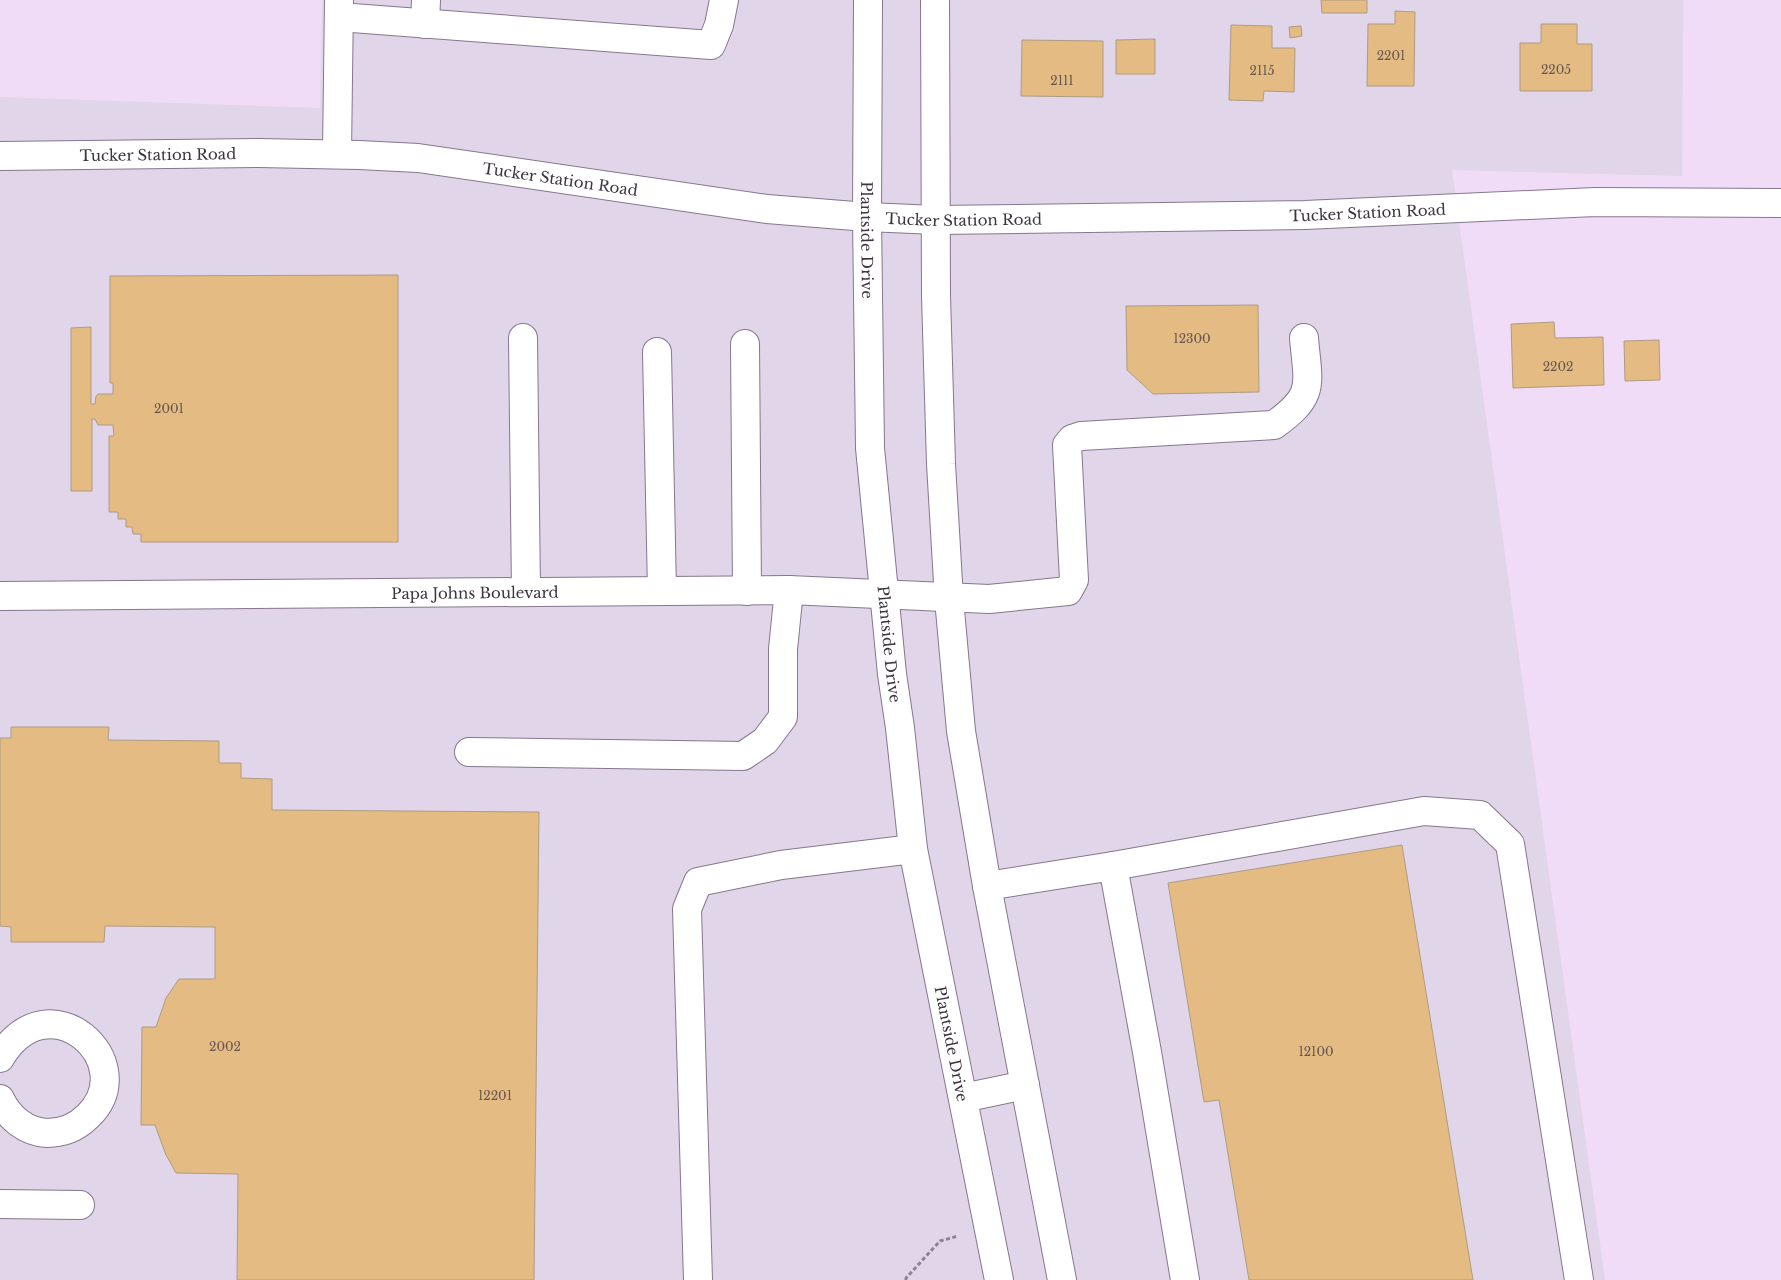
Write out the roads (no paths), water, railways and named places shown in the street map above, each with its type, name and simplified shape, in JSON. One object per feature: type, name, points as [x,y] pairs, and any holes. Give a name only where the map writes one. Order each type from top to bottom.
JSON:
[{"type":"street","points":[[337,154],[339,9],[425,12],[711,45],[724,0]]},
{"type":"street","name":"Plantside Drive","points":[[868,0],[867,217],[870,448],[892,674],[900,728],[913,849],[999,1280]]},
{"type":"street","points":[[935,0],[936,296],[941,464],[949,599],[961,731],[987,886],[1062,1280]]},
{"type":"street","name":"Tucker Station Road","points":[[0,156],[259,153],[418,158],[767,209],[936,220],[1305,215],[1595,202],[1781,203]]},
{"type":"street","points":[[523,338],[526,592]]},
{"type":"street","name":"Papa Johns Boulevard","points":[[0,596],[789,590],[989,600],[1068,591],[1074,580],[1067,445],[1072,439],[1081,436],[1274,424],[1292,412],[1305,396],[1308,382],[1304,338]]},
{"type":"street","points":[[745,344],[747,591]]},
{"type":"street","points":[[657,352],[662,591]]},
{"type":"street","points":[[469,752],[744,756],[764,742],[783,717],[783,649],[789,590]]},
{"type":"street","points":[[987,886],[1424,812],[1480,815],[1510,844],[1579,1280]]},
{"type":"street","points":[[698,1280],[687,909],[698,882],[781,865],[913,849]]},
{"type":"street","points":[[1113,866],[1147,1052],[1185,1280]]},
{"type":"street","points":[[0,1058],[8,1044],[23,1032],[40,1025],[59,1024],[76,1031],[91,1042],[100,1058],[104,1076],[102,1095],[93,1111],[80,1124],[63,1132],[46,1133],[30,1130],[16,1122],[5,1109],[0,1099]]},
{"type":"street","points":[[963,1098],[1025,1085]]},
{"type":"street","points":[[0,1204],[80,1205]]}]
